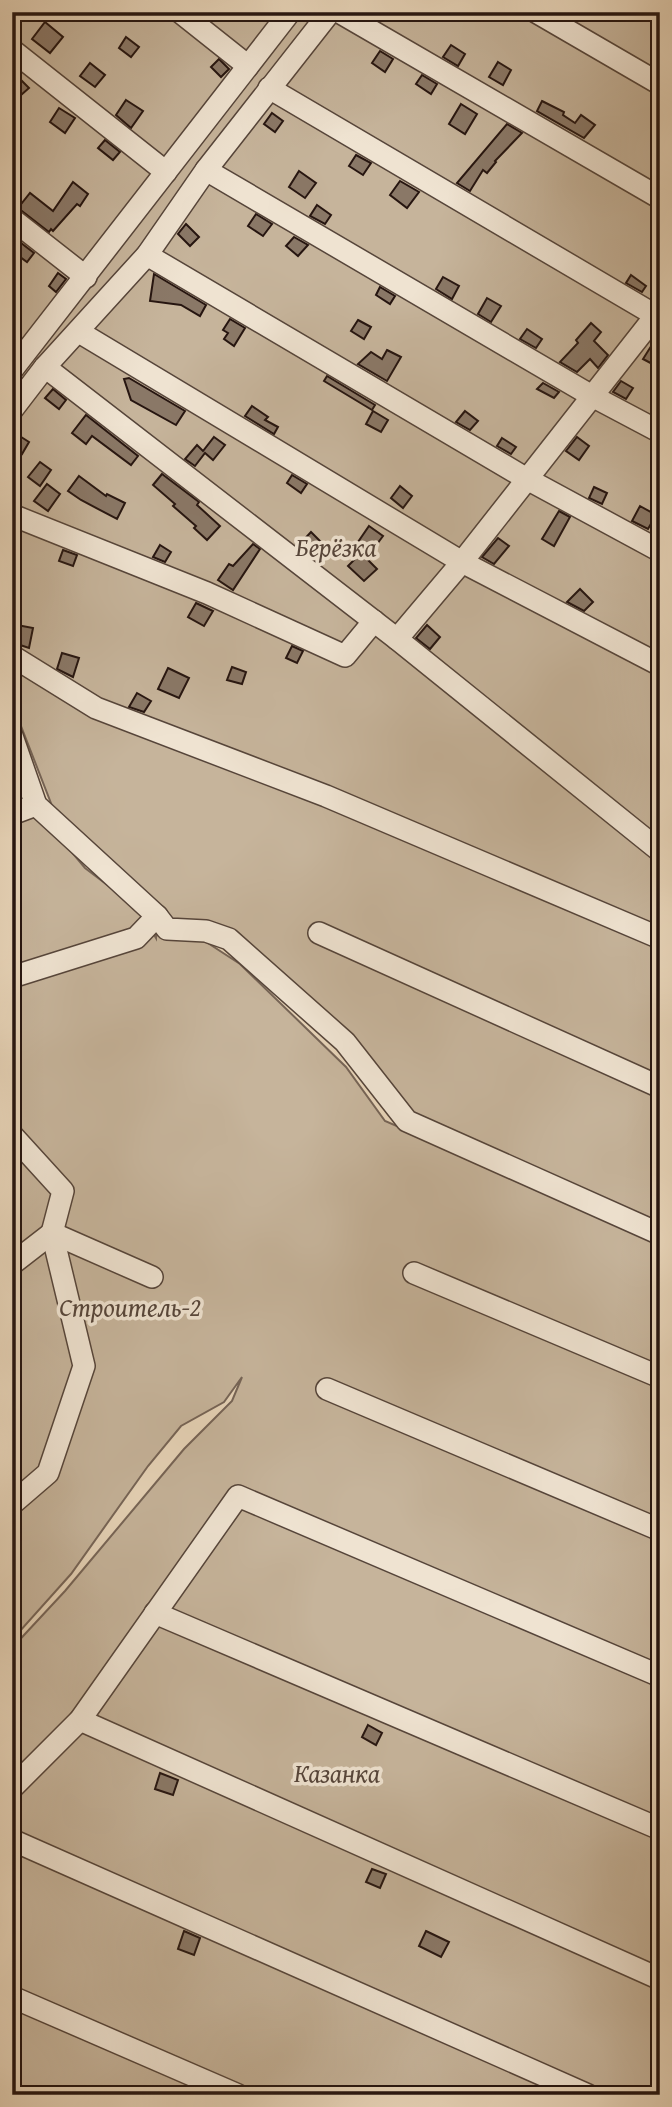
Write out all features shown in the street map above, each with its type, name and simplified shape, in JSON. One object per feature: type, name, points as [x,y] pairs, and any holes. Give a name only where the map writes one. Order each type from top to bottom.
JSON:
[{"type":"lane","points":[[180,12],[248,66]]},
{"type":"lane","points":[[12,370],[290,12]]},
{"type":"lane","points":[[12,410],[45,367],[147,255],[206,170],[330,12]]},
{"type":"lane","points":[[340,12],[660,198]]},
{"type":"lane","points":[[537,12],[660,84]]},
{"type":"lane","points":[[12,50],[166,172]]},
{"type":"lane","points":[[269,88],[658,315],[462,562],[397,639]]},
{"type":"lane","points":[[206,170],[592,396],[660,432]]},
{"type":"lane","points":[[12,219],[86,276]]},
{"type":"lane","points":[[147,255],[527,479],[660,551]]},
{"type":"lane","points":[[79,332],[462,562],[660,665]]},
{"type":"lane","points":[[45,367],[397,639],[660,851]]},
{"type":"lane","points":[[12,515],[207,593],[345,656],[374,621]]},
{"type":"lane","points":[[12,656],[96,708],[326,796],[660,938]]},
{"type":"lane","points":[[12,736],[36,805],[157,916],[167,929],[206,931],[229,939],[345,1042],[407,1121],[660,1234]]},
{"type":"lane","points":[[12,814],[36,805]]},
{"type":"lane","points":[[12,977],[136,938],[157,916]]},
{"type":"lane","points":[[319,933],[660,1087]]},
{"type":"lane","points":[[12,1135],[63,1191],[52,1233],[84,1366],[48,1472],[12,1504]]},
{"type":"lane","points":[[12,1264],[52,1233]]},
{"type":"lane","points":[[52,1233],[152,1277]]},
{"type":"lane","points":[[414,1273],[660,1377]]},
{"type":"lane","points":[[327,1389],[660,1530]]},
{"type":"lane","points":[[12,1788],[80,1720],[238,1496],[660,1675]]},
{"type":"lane","points":[[155,1613],[660,1829]]},
{"type":"lane","points":[[80,1720],[660,1979]]},
{"type":"lane","points":[[12,1840],[588,2095]]},
{"type":"lane","points":[[12,1997],[238,2095]]},
{"type":"green space","name":"Берёзка","points":[[12,12],[660,12],[660,1230],[391,1108],[338,1038],[218,934],[172,922],[56,816],[12,703]]},
{"type":"green space","name":"Казанка","points":[[12,741],[39,813],[85,868],[139,909],[156,938],[156,935],[197,936],[240,964],[346,1067],[385,1121],[660,1240],[660,2095],[12,2095],[12,1648],[65,1591],[184,1449],[232,1401],[242,1377],[224,1402],[181,1426],[148,1466],[71,1574],[12,1640]]},
{"type":"building","points":[[45,22],[63,37],[50,53],[32,39]]},
{"type":"building","points":[[126,37],[139,47],[131,57],[119,48]]},
{"type":"building","points":[[451,45],[465,54],[458,66],[443,57]]},
{"type":"building","points":[[380,51],[393,59],[385,72],[372,63]]},
{"type":"building","points":[[219,59],[229,69],[221,77],[211,67]]},
{"type":"building","points":[[498,62],[511,70],[503,85],[489,77]]},
{"type":"building","points":[[90,63],[105,75],[95,87],[80,76]]},
{"type":"building","points":[[12,71],[29,88],[12,103]]},
{"type":"building","points":[[422,75],[437,84],[431,94],[416,84]]},
{"type":"building","points":[[126,100],[143,111],[131,128],[116,115]]},
{"type":"building","points":[[542,101],[564,112],[563,115],[575,123],[581,115],[595,125],[584,138],[537,111]]},
{"type":"building","points":[[461,104],[477,114],[465,134],[449,124]]},
{"type":"building","points":[[59,108],[75,118],[65,133],[50,122]]},
{"type":"building","points":[[272,113],[283,121],[275,132],[264,124]]},
{"type":"building","points":[[507,124],[522,133],[487,173],[483,170],[470,191],[457,183]]},
{"type":"building","points":[[105,140],[120,152],[113,160],[98,148]]},
{"type":"building","points":[[356,155],[371,163],[363,175],[349,166]]},
{"type":"building","points":[[299,171],[316,183],[305,198],[289,187]]},
{"type":"building","points":[[400,181],[419,192],[407,208],[390,195]]},
{"type":"building","points":[[73,182],[88,194],[80,206],[77,204],[53,231],[51,229],[49,232],[18,208],[30,193],[53,211]]},
{"type":"building","points":[[317,205],[331,215],[325,224],[310,216]]},
{"type":"building","points":[[256,214],[272,224],[263,236],[248,226]]},
{"type":"building","points":[[186,224],[199,237],[190,246],[178,234]]},
{"type":"building","points":[[12,236],[34,253],[27,262],[12,251]]},
{"type":"building","points":[[294,237],[308,245],[298,256],[286,246]]},
{"type":"building","points":[[58,273],[66,279],[56,292],[49,286]]},
{"type":"building","points":[[154,274],[206,305],[200,316],[181,305],[150,301]]},
{"type":"building","points":[[631,275],[646,286],[642,292],[626,283]]},
{"type":"building","points":[[443,277],[459,286],[452,299],[436,289]]},
{"type":"building","points":[[380,287],[395,296],[390,304],[376,295]]},
{"type":"building","points":[[487,298],[501,306],[491,322],[478,314]]},
{"type":"building","points":[[230,319],[245,328],[234,346],[224,339],[228,333],[223,330]]},
{"type":"building","points":[[358,320],[371,327],[364,339],[351,331]]},
{"type":"building","points":[[591,323],[601,332],[594,341],[608,355],[598,368],[590,359],[577,372],[560,362],[578,343],[576,340]]},
{"type":"building","points":[[527,329],[542,339],[536,348],[520,339]]},
{"type":"building","points":[[660,332],[660,368],[643,359]]},
{"type":"building","points":[[387,350],[401,357],[387,381],[358,364],[371,352],[382,359]]},
{"type":"building","points":[[327,376],[375,405],[372,410],[324,381]]},
{"type":"building","points":[[129,378],[185,411],[176,425],[131,400],[124,379]]},
{"type":"building","points":[[621,381],[633,388],[626,399],[613,392]]},
{"type":"building","points":[[543,383],[559,392],[554,398],[537,389]]},
{"type":"building","points":[[53,389],[66,400],[59,409],[45,398]]},
{"type":"building","points":[[252,406],[268,417],[265,420],[278,427],[274,434],[245,416]]},
{"type":"building","points":[[373,411],[388,420],[381,432],[366,424]]},
{"type":"building","points":[[465,411],[478,421],[470,430],[456,422]]},
{"type":"building","points":[[86,415],[138,456],[131,465],[92,436],[86,444],[72,433]]},
{"type":"building","points":[[18,435],[29,442],[22,454],[12,448]]},
{"type":"building","points":[[214,437],[225,445],[213,460],[205,453],[195,466],[185,459],[197,445],[203,451]]},
{"type":"building","points":[[577,437],[589,446],[579,460],[566,451]]},
{"type":"building","points":[[502,438],[516,447],[511,454],[497,446]]},
{"type":"building","points":[[40,462],[51,470],[40,486],[28,477]]},
{"type":"building","points":[[162,474],[199,502],[197,505],[220,526],[207,540],[194,528],[196,526],[173,506],[175,504],[153,485]]},
{"type":"building","points":[[292,475],[307,484],[301,493],[287,483]]},
{"type":"building","points":[[79,476],[106,496],[107,494],[125,503],[117,519],[68,491]]},
{"type":"building","points":[[47,484],[60,494],[48,511],[34,501]]},
{"type":"building","points":[[400,486],[412,496],[403,508],[391,498]]},
{"type":"building","points":[[594,487],[607,493],[602,504],[589,498]]},
{"type":"building","points":[[640,506],[656,515],[648,529],[632,521]]},
{"type":"building","points":[[559,511],[570,517],[554,546],[542,539]]},
{"type":"building","points":[[369,526],[383,536],[371,552],[358,542]]},
{"type":"building","points":[[311,532],[323,544],[312,556],[298,546]]},
{"type":"building","points":[[498,538],[509,546],[494,564],[482,557]]},
{"type":"building","points":[[253,544],[260,549],[233,590],[218,580],[229,564],[233,566]]},
{"type":"building","points":[[160,545],[171,552],[165,562],[153,557]]},
{"type":"building","points":[[63,550],[77,555],[73,566],[59,561]]},
{"type":"building","points":[[361,553],[377,569],[364,581],[348,566]]},
{"type":"building","points":[[580,589],[593,602],[584,611],[567,602]]},
{"type":"building","points":[[196,603],[213,611],[204,626],[188,617]]},
{"type":"building","points":[[17,625],[33,628],[29,648],[14,643]]},
{"type":"building","points":[[427,625],[440,637],[430,649],[416,638]]},
{"type":"building","points":[[292,646],[303,651],[297,663],[286,658]]},
{"type":"building","points":[[62,653],[79,658],[73,677],[57,669]]},
{"type":"building","points":[[232,667],[246,672],[242,684],[227,680]]},
{"type":"building","points":[[168,668],[189,678],[179,698],[158,689]]},
{"type":"building","points":[[137,693],[151,701],[144,712],[129,707]]},
{"type":"building","points":[[368,1725],[382,1733],[376,1745],[362,1737]]},
{"type":"building","points":[[160,1773],[178,1780],[173,1795],[155,1789]]},
{"type":"building","points":[[372,1869],[386,1874],[380,1888],[366,1882]]},
{"type":"building","points":[[184,1931],[200,1938],[194,1955],[178,1949]]},
{"type":"building","points":[[426,1931],[449,1942],[441,1957],[419,1946]]},
{"type":"park label","name":"Строитель-2","points":[[130,1306]]}]
